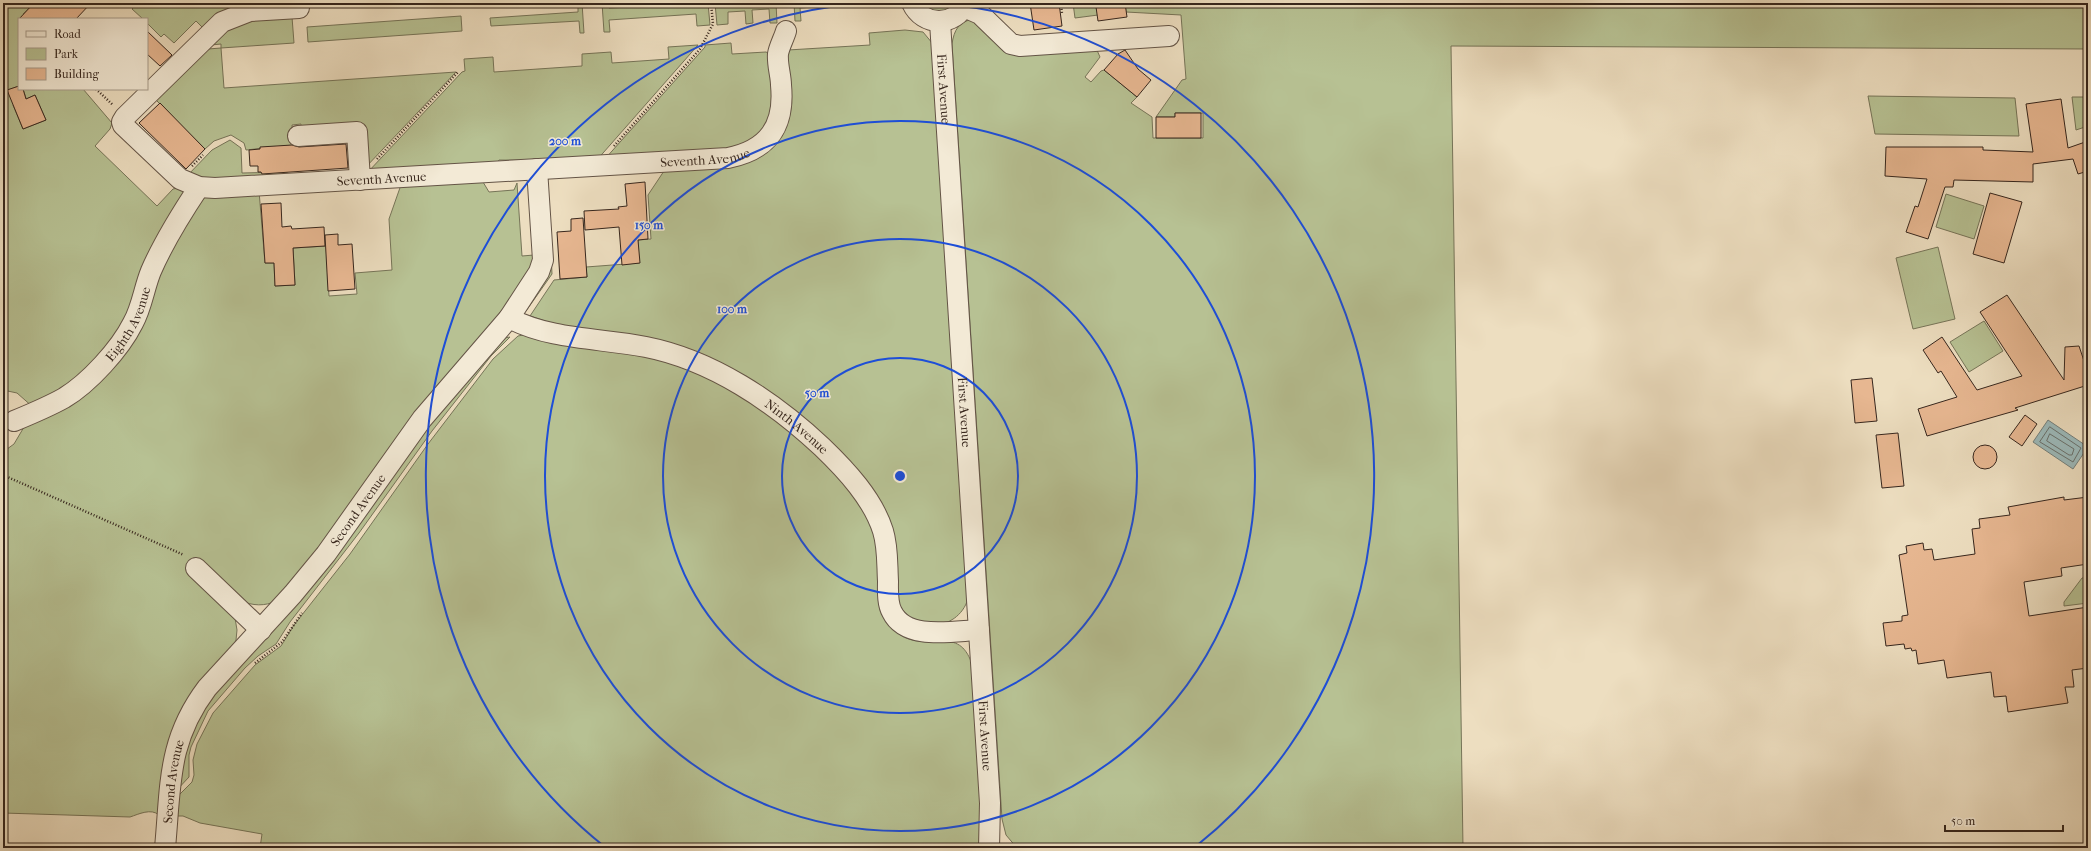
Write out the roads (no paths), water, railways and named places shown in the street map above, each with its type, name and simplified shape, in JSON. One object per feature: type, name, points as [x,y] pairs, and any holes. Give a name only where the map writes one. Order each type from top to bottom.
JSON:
[{"type":"street","points":[[912,3],[918,12],[926,18],[940,22],[954,17],[965,5],[980,14],[1011,44],[1020,46],[1169,36]]},
{"type":"street","name":"Seventh Avenue","points":[[299,8],[250,11],[230,17],[222,22],[123,119],[123,125],[180,178],[199,187],[215,188],[364,185],[537,169],[728,158],[742,155],[755,149],[773,132],[779,120],[782,95],[778,54],[786,31]]},
{"type":"street","name":"First Avenue","points":[[940,22],[990,802],[990,848]]},
{"type":"street","points":[[298,136],[357,132],[364,185]]},
{"type":"street","name":"Second Avenue","points":[[165,848],[173,757],[186,719],[207,688],[293,594],[326,554],[422,419],[509,318],[539,272],[543,260],[537,169]]},
{"type":"street","name":"Eighth Avenue","points":[[14,421],[36,412],[73,392],[120,344],[138,312],[144,291],[161,250],[173,227],[199,187]]},
{"type":"street","name":"Ninth Avenue","points":[[509,318],[542,331],[648,348],[684,359],[739,384],[783,415],[823,448],[864,494],[875,512],[883,530],[887,547],[888,595],[892,611],[900,622],[914,630],[930,632],[979,630]]},
{"type":"street","points":[[196,568],[261,630]]},
{"type":"street","name":"First Avenue","points":[[990,802],[1004,848]]},
{"type":"water","points":[[2048,420],[2088,447],[2073,469],[2033,442]]}]
